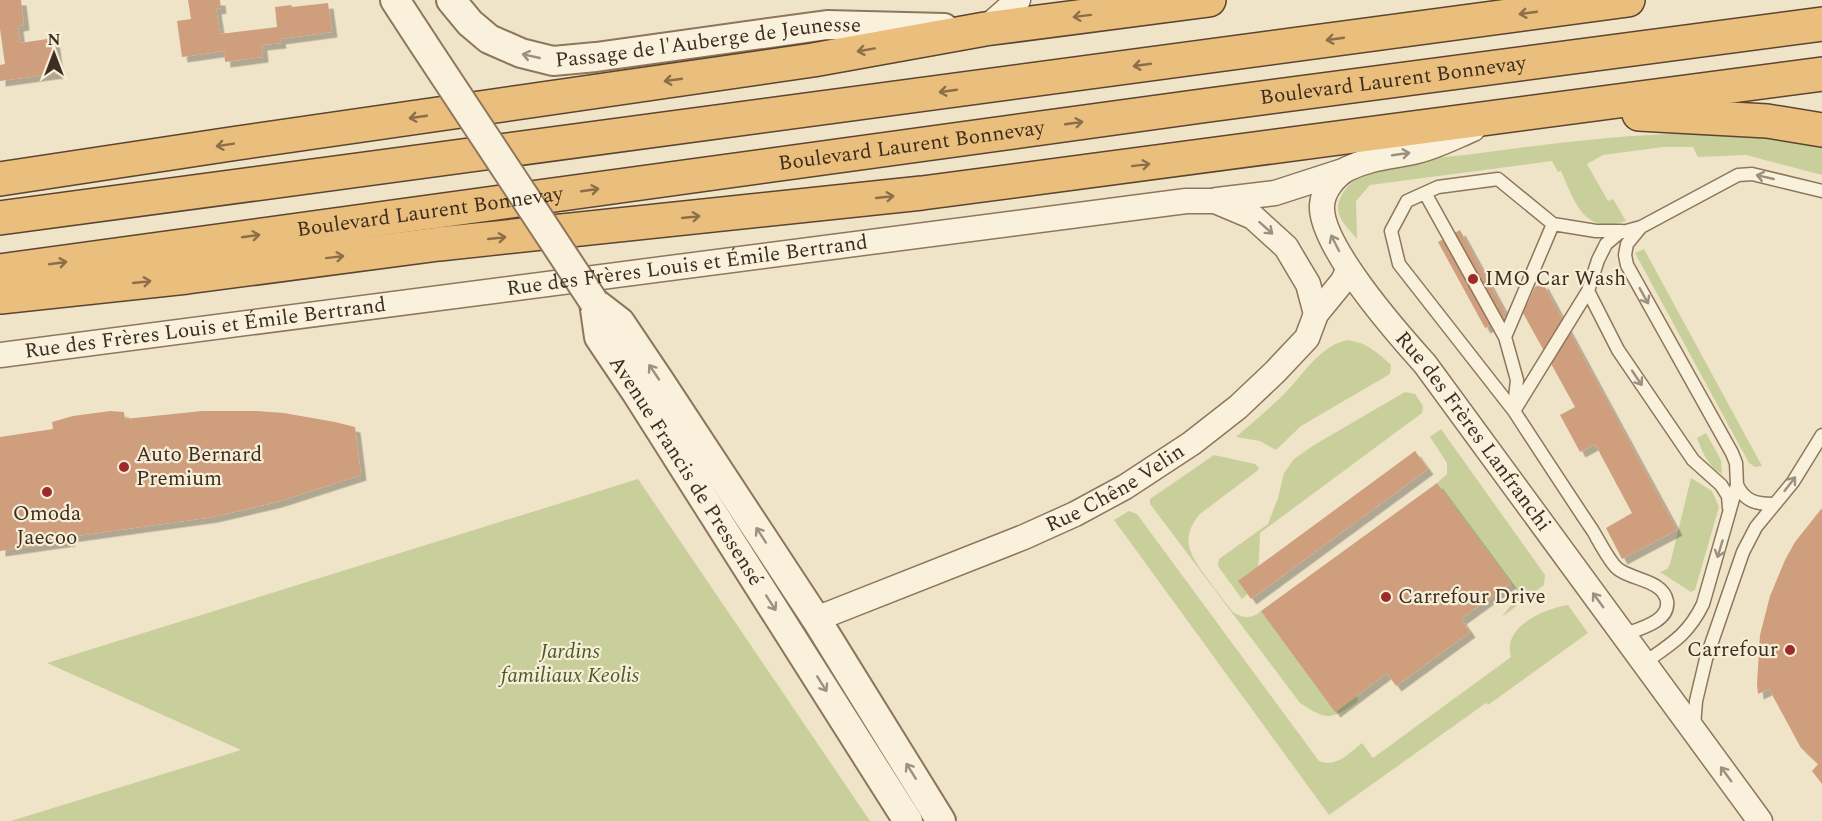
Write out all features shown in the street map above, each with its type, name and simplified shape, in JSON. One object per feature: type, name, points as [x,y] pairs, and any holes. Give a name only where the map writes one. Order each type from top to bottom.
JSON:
[{"type":"highway","points":[[0,179],[813,60],[986,28],[1156,3],[1209,0]]},
{"type":"highway","points":[[0,218],[1628,0]]},
{"type":"highway","name":"Boulevard Laurent Bonnevay","points":[[0,270],[1185,108],[1822,24]]},
{"type":"highway","points":[[0,297],[188,277],[439,244],[922,193],[1822,74]]},
{"type":"highway","points":[[1559,109],[1767,121],[1822,130]]},
{"type":"street","name":"Avenue Francis de Pressensé","points":[[395,0],[594,302],[620,322],[816,619],[942,821]]},
{"type":"street","name":"Passage de l'Auberge de Jeunesse","points":[[451,0],[462,15],[489,39],[521,53],[553,61],[827,25],[986,28]]},
{"type":"street","points":[[986,28],[1018,0]]},
{"type":"street","name":"Rue des Frères Lanfranchi","points":[[1503,117],[1415,152],[1381,157],[1345,170],[1328,186],[1322,206],[1325,225],[1348,270],[1391,327],[1425,364],[1760,821]]},
{"type":"street","points":[[1215,201],[1275,193],[1345,170]]},
{"type":"street","name":"Rue des Frères Louis et Émile Bertrand","points":[[0,355],[1174,202],[1215,201],[1253,217],[1286,247],[1308,284],[1316,314]]},
{"type":"street","name":"Rue Chêne Velin","points":[[816,619],[1024,537],[1075,514],[1125,487],[1192,443],[1238,407],[1275,372],[1307,338],[1316,314],[1343,281],[1348,270]]},
{"type":"street","name":"Avenue Francis de Pressensé","points":[[594,302],[599,337],[908,821]]},
{"type":"street","points":[[790,634],[816,619]]},
{"type":"lane","points":[[1514,411],[1588,291],[1606,244],[1619,233],[1641,227],[1738,175],[1752,174],[1822,191]]},
{"type":"lane","points":[[1623,634],[1644,627],[1657,620],[1665,612],[1667,602],[1664,593],[1657,586],[1617,569],[1514,411],[1399,264],[1391,231],[1407,201],[1437,187],[1498,179],[1553,224],[1616,232],[1641,227]]},
{"type":"lane","points":[[1425,193],[1505,337],[1517,381],[1514,411]]},
{"type":"lane","points":[[1505,337],[1553,224]]},
{"type":"lane","points":[[1641,227],[1628,244],[1625,255],[1628,265],[1732,453],[1736,463],[1737,485],[1703,604],[1696,618],[1682,637],[1644,663]]},
{"type":"lane","points":[[1588,291],[1618,350],[1693,460],[1725,490],[1728,496],[1730,516]]},
{"type":"lane","points":[[1694,730],[1696,701],[1701,680],[1743,552],[1756,527],[1792,482],[1822,435]]},
{"type":"lane","points":[[1737,485],[1743,496],[1751,501],[1773,504]]},
{"type":"green space","points":[[1692,133],[1757,137],[1822,147],[1822,175],[1746,155],[1698,157],[1693,147],[1663,147],[1603,155],[1587,164],[1608,201],[1613,199],[1626,221],[1600,224],[1582,213],[1561,171],[1558,172],[1552,161],[1370,185],[1356,201],[1357,239],[1340,217],[1339,202],[1344,191],[1353,182],[1369,172],[1394,165],[1582,140]]},
{"type":"green space","points":[[1644,249],[1762,466],[1755,467],[1749,463],[1635,253]]},
{"type":"green space","points":[[1348,340],[1366,346],[1381,356],[1391,365],[1390,374],[1301,426],[1276,450],[1260,441],[1236,437],[1285,393],[1321,354],[1338,343]]},
{"type":"green space","points":[[1405,392],[1415,394],[1423,406],[1422,413],[1260,533],[1256,578],[1253,586],[1242,599],[1218,566],[1219,559],[1268,524],[1284,473],[1294,459]]},
{"type":"green space","points":[[1441,429],[1545,575],[1544,585],[1502,617],[1519,594],[1437,483],[1447,474],[1447,463],[1430,437]]},
{"type":"green space","points":[[1706,433],[1721,460],[1722,474],[1710,463],[1697,438]]},
{"type":"green space","points":[[1214,455],[1255,464],[1259,468],[1200,514],[1190,531],[1189,547],[1192,554],[1201,570],[1233,612],[1247,617],[1254,616],[1261,611],[1356,696],[1357,702],[1335,715],[1317,713],[1300,703],[1150,504],[1150,499]]},
{"type":"green space","points":[[1691,478],[1712,491],[1719,507],[1695,590],[1691,592],[1660,572],[1667,569],[1670,564]]},
{"type":"green space","name":"Jardins familiaux Keolis","points":[[638,479],[870,821],[11,821],[241,750],[47,663]]},
{"type":"green space","points":[[1129,511],[1137,514],[1319,761],[1325,763],[1337,761],[1362,743],[1373,758],[1511,657],[1510,646],[1513,636],[1527,621],[1537,615],[1568,605],[1588,633],[1329,815],[1114,520]]},
{"type":"building","points":[[0,0],[21,0],[24,25],[18,26],[20,43],[54,38],[59,73],[0,81],[0,65],[5,64],[0,29]]},
{"type":"building","points":[[188,0],[220,0],[221,8],[216,9],[220,34],[277,27],[275,7],[328,3],[332,32],[280,39],[281,43],[262,45],[263,57],[225,62],[224,51],[182,57],[177,21],[191,19]]},
{"type":"building","name":"IMO Car Wash","points":[[1460,230],[1507,316],[1485,328],[1438,242]]},
{"type":"building","points":[[1543,283],[1677,530],[1622,559],[1606,528],[1632,513],[1595,444],[1580,452],[1560,415],[1575,407],[1523,313],[1535,287]]},
{"type":"building","points":[[110,411],[124,412],[125,419],[202,411],[257,411],[284,413],[355,427],[361,475],[277,502],[213,517],[69,537],[70,541],[0,551],[0,437],[53,429],[52,422],[73,416]]},
{"type":"building","points":[[1415,451],[1428,469],[1251,599],[1238,581]]},
{"type":"building","name":"Carrefour Drive","points":[[1437,483],[1511,583],[1461,619],[1470,632],[1396,686],[1387,673],[1335,712],[1261,611]]},
{"type":"building","name":"Carrefour","points":[[1822,508],[1822,784],[1812,771],[1818,764],[1801,748],[1769,689],[1758,694],[1757,684],[1760,635],[1770,596],[1795,542]]},
{"type":"place","name":"IMO Car Wash","points":[[1473,279]]},
{"type":"place","name":"Auto Bernard Premium","points":[[124,467]]},
{"type":"place","name":"Omoda Jaecoo","points":[[47,492]]},
{"type":"place","name":"Carrefour Drive","points":[[1386,597]]},
{"type":"place","name":"Carrefour","points":[[1790,650]]}]
